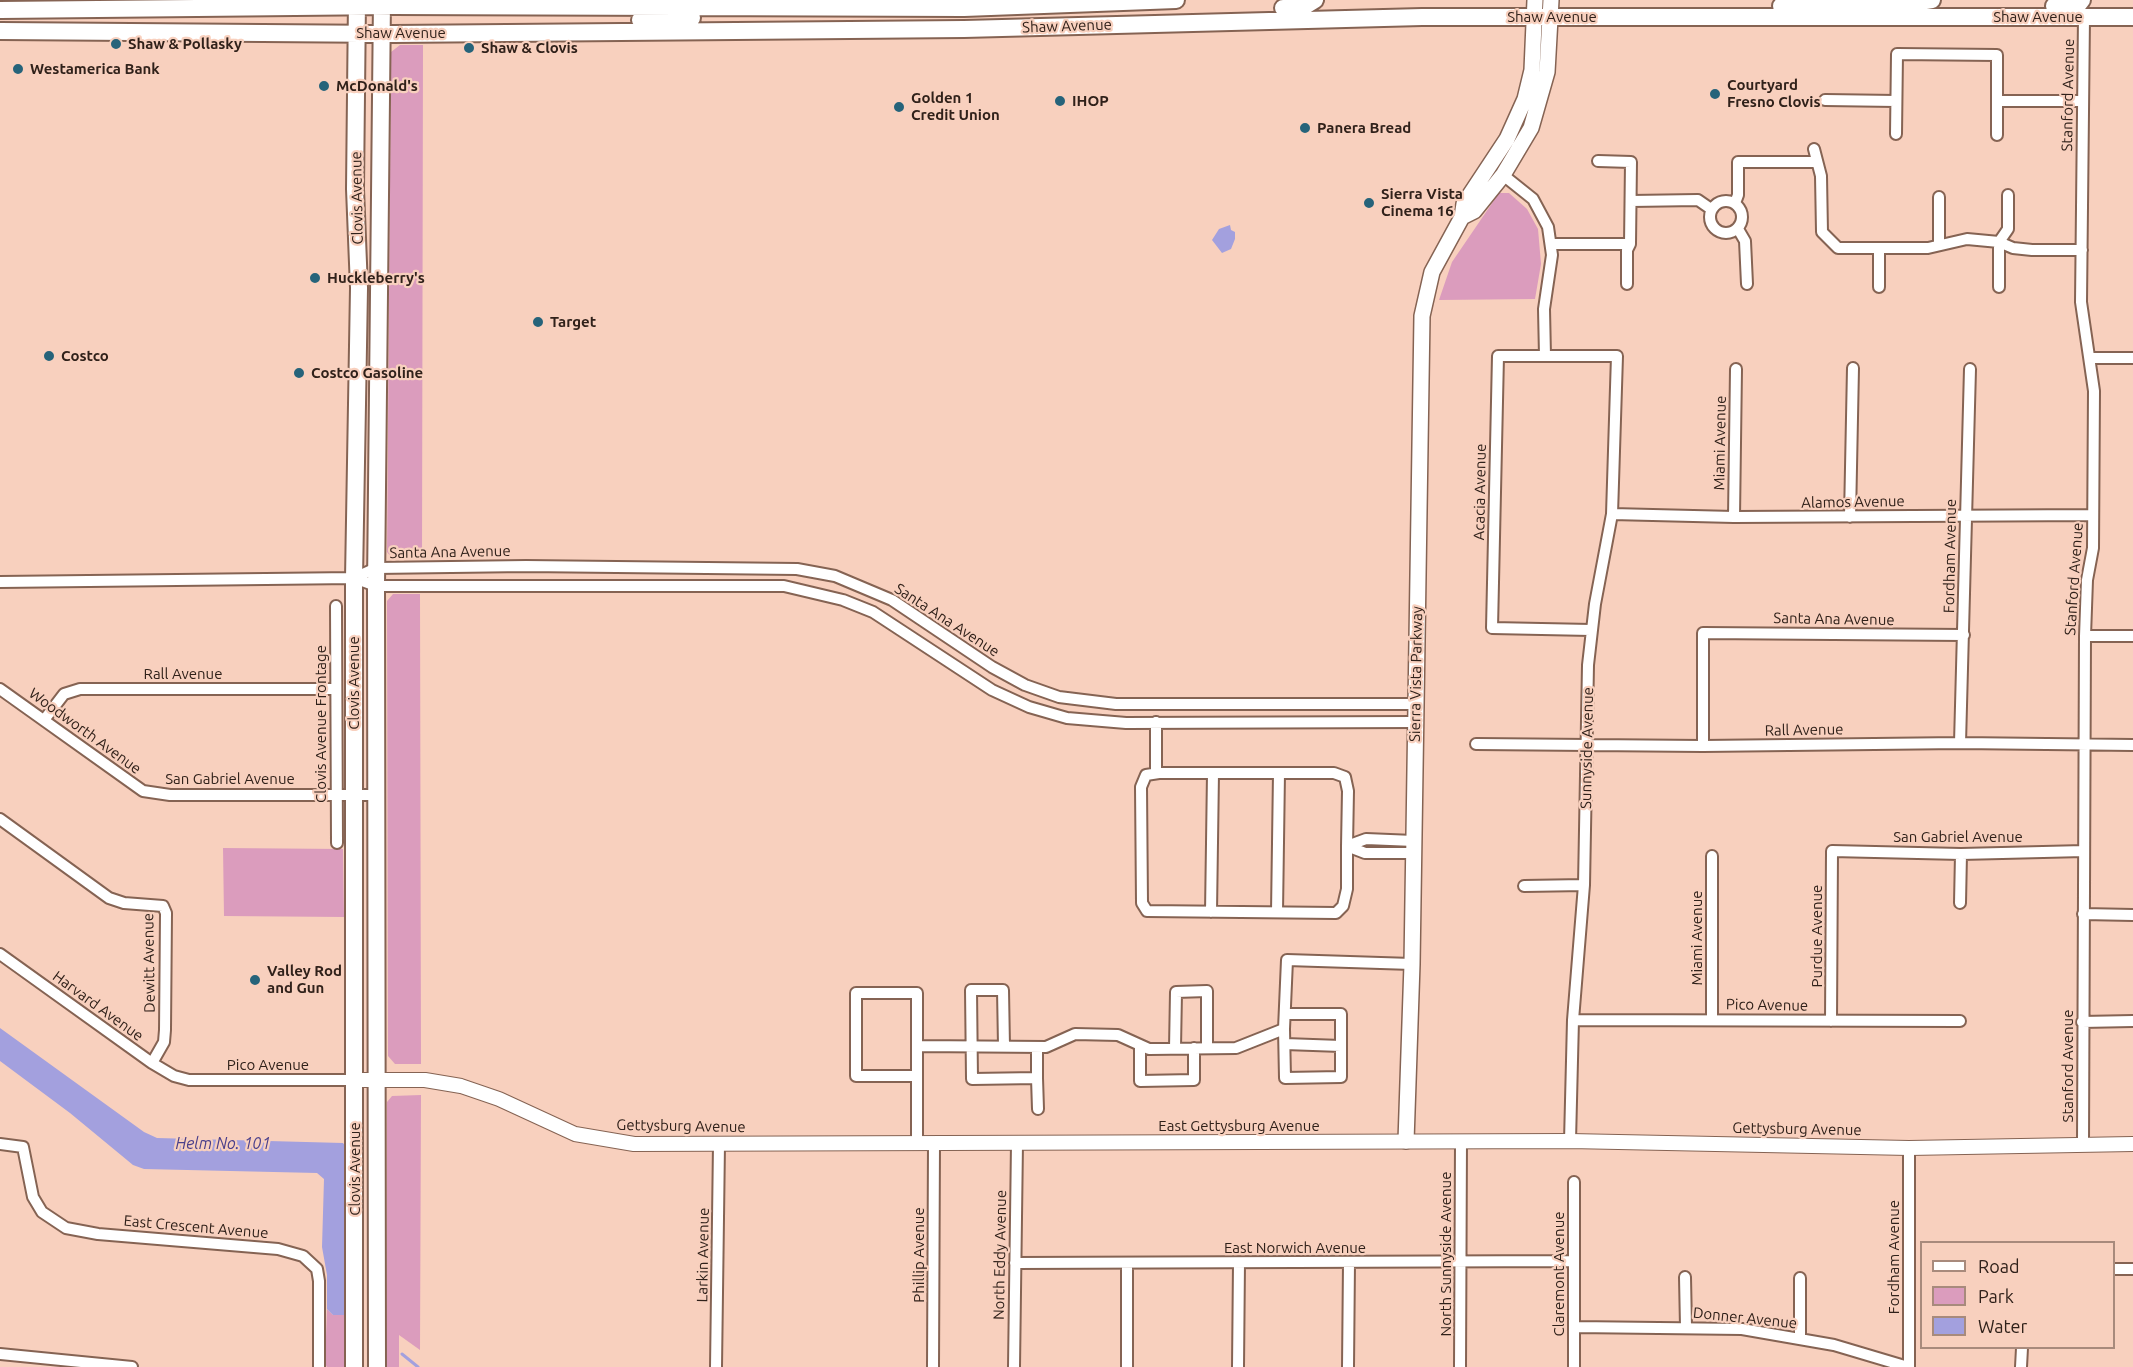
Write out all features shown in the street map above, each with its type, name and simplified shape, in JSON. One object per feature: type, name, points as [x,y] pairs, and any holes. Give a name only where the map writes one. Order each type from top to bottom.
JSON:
[{"type":"main road","name":"Shaw Avenue","points":[[0,10],[145,5],[249,6],[357,3],[703,8],[1176,0]]},
{"type":"main road","points":[[1197,22],[1239,10],[1302,8],[1315,0]]},
{"type":"main road","points":[[1535,0],[1543,17]]},
{"type":"main road","points":[[1543,17],[1551,0]]},
{"type":"main road","points":[[1655,17],[1721,6],[1802,6],[1811,0]]},
{"type":"main road","points":[[1805,17],[1813,8],[1820,6],[1893,6],[1932,0]]},
{"type":"main road","name":"Clovis Avenue","points":[[354,1367],[354,578],[359,288],[355,189],[357,3]]},
{"type":"main road","name":"Clovis Avenue","points":[[377,1367],[376,568],[382,3]]},
{"type":"main road","points":[[41,30],[50,21],[139,21],[144,17],[145,5]]},
{"type":"main road","points":[[2083,8],[2094,5],[2133,6]]},
{"type":"main road","points":[[147,30],[150,22],[155,20],[209,18],[249,6]]},
{"type":"main road","points":[[583,31],[620,20],[692,18],[703,8]]},
{"type":"main road","name":"Shaw Avenue","points":[[0,31],[147,30],[382,34],[964,29],[1197,22],[1543,17],[1964,17],[2083,8],[2133,17]]},
{"type":"main road","name":"Sierra Vista Parkway","points":[[1406,1141],[1412,964],[1422,316],[1432,272],[1462,217],[1464,204],[1514,125],[1529,85],[1543,17]]},
{"type":"main road","name":"Sierra Vista Parkway","points":[[1462,217],[1474,211],[1503,175],[1531,128],[1547,72],[1543,17]]},
{"type":"main road","points":[[1503,175],[1502,163],[1525,119],[1529,85]]},
{"type":"street","points":[[964,3],[964,29]]},
{"type":"street","name":"Stanford Avenue","points":[[2083,8],[2081,302],[2094,391],[2093,548],[2087,580],[2085,636],[2083,1144]]},
{"type":"street","points":[[1896,134],[1897,54],[1908,54],[1996,55],[1997,135]]},
{"type":"street","points":[[1825,100],[1896,100]]},
{"type":"street","points":[[1997,101],[2083,101]]},
{"type":"street","points":[[1814,149],[1821,176],[1822,232],[1838,248],[1928,248],[1967,240],[1999,242],[2013,248],[2032,250],[2082,250]]},
{"type":"street","points":[[1598,161],[1631,162],[1627,284]]},
{"type":"street","points":[[1735,203],[1724,201],[1711,209],[1709,218],[1716,231],[1727,234],[1738,229],[1742,218],[1735,203],[1738,195],[1738,162],[1817,162]]},
{"type":"street","points":[[1503,175],[1533,199],[1548,227],[1552,255],[1544,309],[1545,356]]},
{"type":"street","points":[[1999,287],[1999,242],[2008,230],[2008,195]]},
{"type":"street","points":[[1939,197],[1939,245]]},
{"type":"street","points":[[1631,201],[1698,200],[1711,209]]},
{"type":"street","points":[[1738,229],[1745,241],[1747,284]]},
{"type":"street","points":[[1551,243],[1630,244]]},
{"type":"street","points":[[1879,248],[1879,287]]},
{"type":"street","name":"Acacia Avenue","points":[[1545,356],[1498,357],[1492,628],[1591,630]]},
{"type":"street","name":"Sunnyside Avenue","points":[[1545,356],[1617,357],[1612,514],[1591,630],[1584,885],[1573,1020],[1570,1141]]},
{"type":"street","points":[[2090,358],[2133,358]]},
{"type":"street","points":[[1850,517],[1853,368]]},
{"type":"street","name":"Miami Avenue","points":[[1734,517],[1736,369]]},
{"type":"street","name":"Fordham Avenue","points":[[1960,743],[1970,369]]},
{"type":"street","name":"Alamos Avenue","points":[[1612,514],[1734,517],[2093,515]]},
{"type":"street","name":"Santa Ana Avenue","points":[[354,578],[376,568],[526,566],[797,569],[835,576],[892,600],[992,667],[1025,685],[1059,697],[1116,704],[1416,704]]},
{"type":"street","name":"Santa Ana Avenue","points":[[0,582],[354,578],[376,585],[759,585],[810,590],[873,612],[981,684],[1029,707],[1052,715],[1092,722],[1415,722]]},
{"type":"street","name":"Clovis Avenue Frontage","points":[[336,606],[337,843]]},
{"type":"street","name":"Santa Ana Avenue","points":[[1703,746],[1703,633],[1964,635]]},
{"type":"street","points":[[2085,636],[2133,636]]},
{"type":"street","name":"Woodworth Avenue","points":[[0,689],[132,784],[154,794]]},
{"type":"street","name":"Rall Avenue","points":[[44,720],[64,694],[80,689],[336,689]]},
{"type":"street","points":[[1156,723],[1156,773]]},
{"type":"street","name":"Rall Avenue","points":[[1476,744],[2133,745]]},
{"type":"street","points":[[1211,912],[1213,773]]},
{"type":"street","points":[[1213,773],[1334,773],[1345,777],[1348,792],[1347,889],[1344,906],[1336,913],[1147,911],[1142,903],[1141,787],[1146,775],[1213,773]]},
{"type":"street","points":[[1277,912],[1279,773]]},
{"type":"street","name":"San Gabriel Avenue","points":[[154,794],[377,795]]},
{"type":"street","name":"Dewitt Avenue","points":[[0,819],[109,898],[124,903],[163,906],[165,1030],[164,1042],[152,1063]]},
{"type":"street","points":[[1347,846],[1366,839],[1414,847]]},
{"type":"street","name":"San Gabriel Avenue","points":[[1832,851],[1961,854],[2084,851]]},
{"type":"street","name":"Purdue Avenue","points":[[1832,851],[1832,1021]]},
{"type":"street","points":[[1960,903],[1961,854]]},
{"type":"street","name":"Miami Avenue","points":[[1712,856],[1712,1020]]},
{"type":"street","points":[[1524,886],[1584,885]]},
{"type":"street","points":[[2083,914],[2133,915]]},
{"type":"street","name":"Harvard Avenue","points":[[0,954],[152,1063],[181,1078]]},
{"type":"street","points":[[1285,1014],[1341,1014],[1341,1077],[1285,1078],[1284,1029],[1287,960],[1412,964]]},
{"type":"street","points":[[1004,1046],[1003,990],[971,990],[972,1079],[1038,1078]]},
{"type":"street","points":[[1174,1048],[1176,992],[1207,991],[1207,1048]]},
{"type":"street","points":[[917,1076],[856,1076],[856,993],[917,993],[917,1046],[917,1076],[917,1144]]},
{"type":"street","name":"Pico Avenue","points":[[1573,1020],[1960,1021]]},
{"type":"street","points":[[2082,1022],[2133,1022]]},
{"type":"street","points":[[917,1046],[1046,1047],[1075,1034],[1118,1035],[1149,1049],[1236,1048],[1284,1029]]},
{"type":"street","points":[[1284,1044],[1341,1046]]},
{"type":"street","points":[[1140,1045],[1140,1081],[1194,1080],[1194,1048]]},
{"type":"street","points":[[1037,1047],[1038,1109]]},
{"type":"street","name":"Pico Avenue","points":[[181,1078],[355,1080]]},
{"type":"street","name":"Gettysburg Avenue","points":[[355,1080],[425,1080],[461,1086],[499,1099],[556,1127],[592,1138],[634,1144],[1017,1143]]},
{"type":"street","name":"Gettysburg Avenue","points":[[1461,1141],[1909,1148],[2133,1144]]},
{"type":"street","name":"East Gettysburg Avenue","points":[[1017,1143],[1461,1141]]},
{"type":"street","name":"North Sunnyside Avenue","points":[[1460,1367],[1461,1141]]},
{"type":"street","name":"North Eddy Avenue","points":[[1014,1367],[1017,1143]]},
{"type":"street","name":"East Crescent Avenue","points":[[0,1144],[23,1147],[33,1197],[42,1212],[66,1228],[90,1233],[278,1249],[303,1256],[317,1269],[319,1281],[319,1367]]},
{"type":"street","name":"Larkin Avenue","points":[[716,1367],[719,1144]]},
{"type":"street","name":"Phillip Avenue","points":[[933,1367],[934,1144]]},
{"type":"street","name":"Fordham Avenue","points":[[1908,1367],[1909,1148]]},
{"type":"street","name":"Claremont Avenue","points":[[1574,1182],[1574,1367]]},
{"type":"street","name":"East Norwich Avenue","points":[[1015,1263],[1574,1262]]},
{"type":"street","points":[[1127,1263],[1127,1367]]},
{"type":"street","points":[[1238,1367],[1239,1263]]},
{"type":"street","points":[[1348,1367],[1349,1263]]},
{"type":"street","points":[[2115,1269],[2133,1269]]},
{"type":"street","points":[[1685,1277],[1686,1327]]},
{"type":"street","points":[[1800,1278],[1800,1338]]},
{"type":"street","name":"Donner Avenue","points":[[1575,1327],[1742,1329],[1800,1338],[1869,1354],[1908,1367]]},
{"type":"street","points":[[2021,1367],[2022,1349]]},
{"type":"street","points":[[0,1354],[132,1367]]},
{"type":"green space","points":[[400,45],[423,45],[422,558],[393,559],[387,552],[391,52]]},
{"type":"green space","points":[[1499,193],[1509,193],[1527,209],[1538,229],[1541,264],[1535,299],[1439,300],[1452,262]]},
{"type":"green space","points":[[393,594],[420,594],[421,1064],[395,1064],[388,1056],[387,601]]},
{"type":"green space","points":[[223,848],[343,849],[344,917],[224,916]]},
{"type":"green space","points":[[421,1095],[420,1350],[399,1335],[399,1367],[387,1367],[387,1102],[392,1096]]},
{"type":"green space","points":[[327,1309],[333,1315],[345,1315],[344,1367],[327,1367],[325,1364]]},
{"type":"water","points":[[1230,225],[1231,230],[1235,232],[1235,239],[1231,249],[1222,253],[1212,240],[1219,229]]},
{"type":"water","points":[[0,1028],[144,1132],[157,1138],[343,1143],[346,1147],[345,1315],[333,1315],[327,1309],[327,1275],[322,1247],[324,1179],[317,1173],[144,1169],[133,1165],[70,1113],[0,1061]]},
{"type":"waterway","name":"Helm No. 101","points":[[402,1354],[418,1367]]},
{"type":"place","name":"Shaw & Pollasky","points":[[116,44]]},
{"type":"place","name":"Shaw & Clovis","points":[[469,48]]},
{"type":"place","name":"Westamerica Bank","points":[[18,69]]},
{"type":"place","name":"McDonald's","points":[[324,86]]},
{"type":"place","name":"Courtyard Fresno Clovis","points":[[1715,94]]},
{"type":"place","name":"IHOP","points":[[1060,101]]},
{"type":"place","name":"Golden 1 Credit Union","points":[[899,107]]},
{"type":"place","name":"Panera Bread","points":[[1305,128]]},
{"type":"place","name":"Sierra Vista Cinema 16","points":[[1369,203]]},
{"type":"place","name":"Huckleberry's","points":[[315,278]]},
{"type":"place","name":"Target","points":[[538,322]]},
{"type":"place","name":"Costco","points":[[49,356]]},
{"type":"place","name":"Costco Gasoline","points":[[299,373]]},
{"type":"place","name":"Valley Rod and Gun","points":[[255,980]]}]
